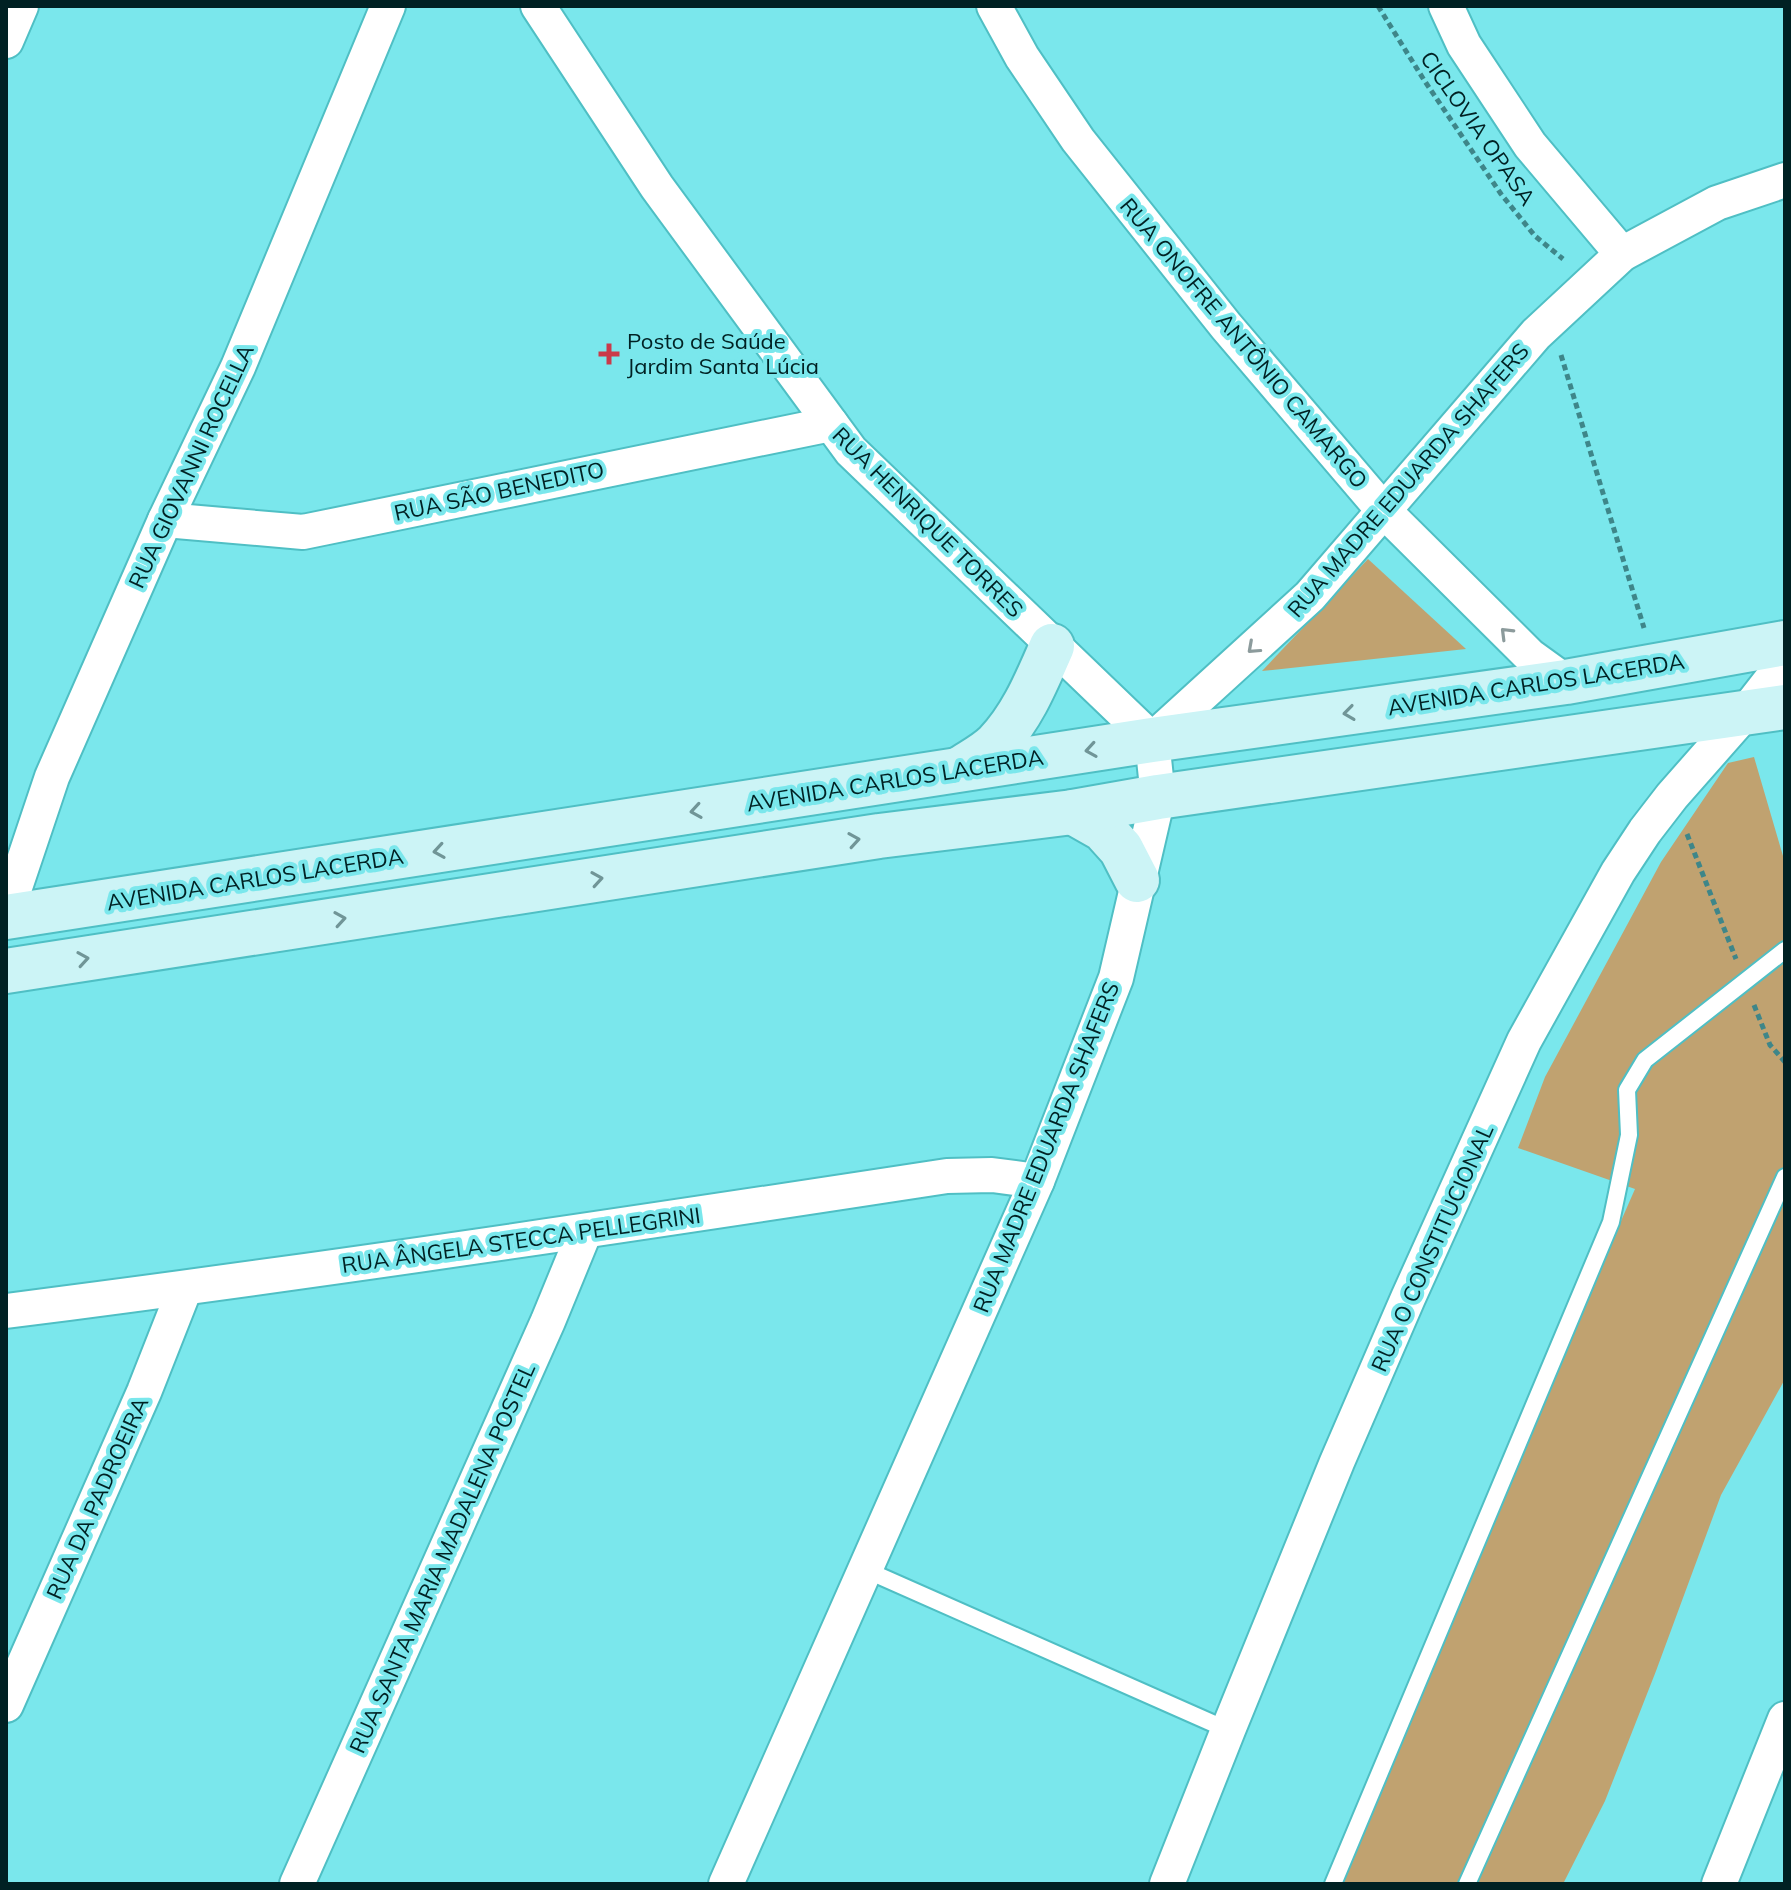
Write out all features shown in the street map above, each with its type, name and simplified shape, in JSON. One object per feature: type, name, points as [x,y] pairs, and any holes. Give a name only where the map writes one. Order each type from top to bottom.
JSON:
[{"type":"main road","name":"AVENIDA CARLOS LACERDA","points":[[6,916],[1152,740],[1566,682],[1785,643]]},
{"type":"main road","points":[[958,770],[995,746],[1013,723],[1029,697],[1052,646]]},
{"type":"main road","points":[[6,971],[879,836],[1073,812],[1765,709]]},
{"type":"main road","points":[[1073,812],[1103,829],[1121,849],[1137,880]]},
{"type":"street","points":[[6,41],[21,6]]},
{"type":"street","name":"RUA HENRIQUE TORRES","points":[[538,6],[657,187],[851,451],[1152,740]]},
{"type":"street","name":"RUA ONOFRE ANTÔNIO CAMARGO","points":[[994,6],[1022,57],[1078,140],[1226,326],[1383,510],[1530,656],[1566,682]]},
{"type":"street","points":[[1446,6],[1464,45],[1530,145],[1622,254]]},
{"type":"street","name":"RUA GIOVANNI ROCELLA","points":[[6,916],[52,777],[165,520],[238,367],[393,11]]},
{"type":"street","name":"RUA MADRE EDUARDA SHAFERS","points":[[726,1884],[1037,1181],[1116,978],[1158,797],[1152,740],[1310,596],[1536,334],[1622,254],[1717,203],[1785,180]]},
{"type":"street","name":"RUA SÃO BENEDITO","points":[[165,520],[303,532],[831,424]]},
{"type":"street","name":"RUA O CONSTITUCIONAL","points":[[1167,1884],[1337,1462],[1524,1041],[1618,872],[1645,831],[1672,796],[1765,709],[1785,662]]},
{"type":"street","name":"RUA ÂNGELA STECCA PELLEGRINI","points":[[6,1311],[585,1231],[947,1176],[992,1175],[1037,1181]]},
{"type":"street","name":"RUA SANTA MARIA MADALENA POSTEL","points":[[297,1884],[548,1321],[585,1231]]},
{"type":"street","name":"RUA DA PADROEIRA","points":[[6,1705],[144,1392],[185,1288]]},
{"type":"street","points":[[1719,1884],[1785,1719]]},
{"type":"lane","points":[[1333,1884],[1611,1222],[1629,1135],[1627,1090],[1645,1060],[1785,950]]},
{"type":"lane","points":[[1467,1884],[1785,1177]]},
{"type":"lane","points":[[866,1570],[1228,1730]]},
{"type":"path","name":"CICLOVIA OPASA","points":[[1378,6],[1501,194],[1535,236],[1563,259]]},
{"type":"path","points":[[1558,344],[1649,642]]},
{"type":"path","points":[[1672,796],[1741,971]]},
{"type":"path","points":[[1752,1001],[1770,1045],[1785,1062]]},
{"type":"shaded area","points":[[1368,559],[1466,649],[1262,671]]},
{"type":"shaded area","points":[[1754,757],[1785,856],[1785,1379],[1721,1495],[1605,1801],[1563,1884],[1325,1884],[1432,1653],[1635,1189],[1518,1148],[1545,1077],[1661,862],[1728,763]]},
{"type":"place","name":"Posto de Saúde Jardim Santa Lúcia","points":[[609,354]]}]
